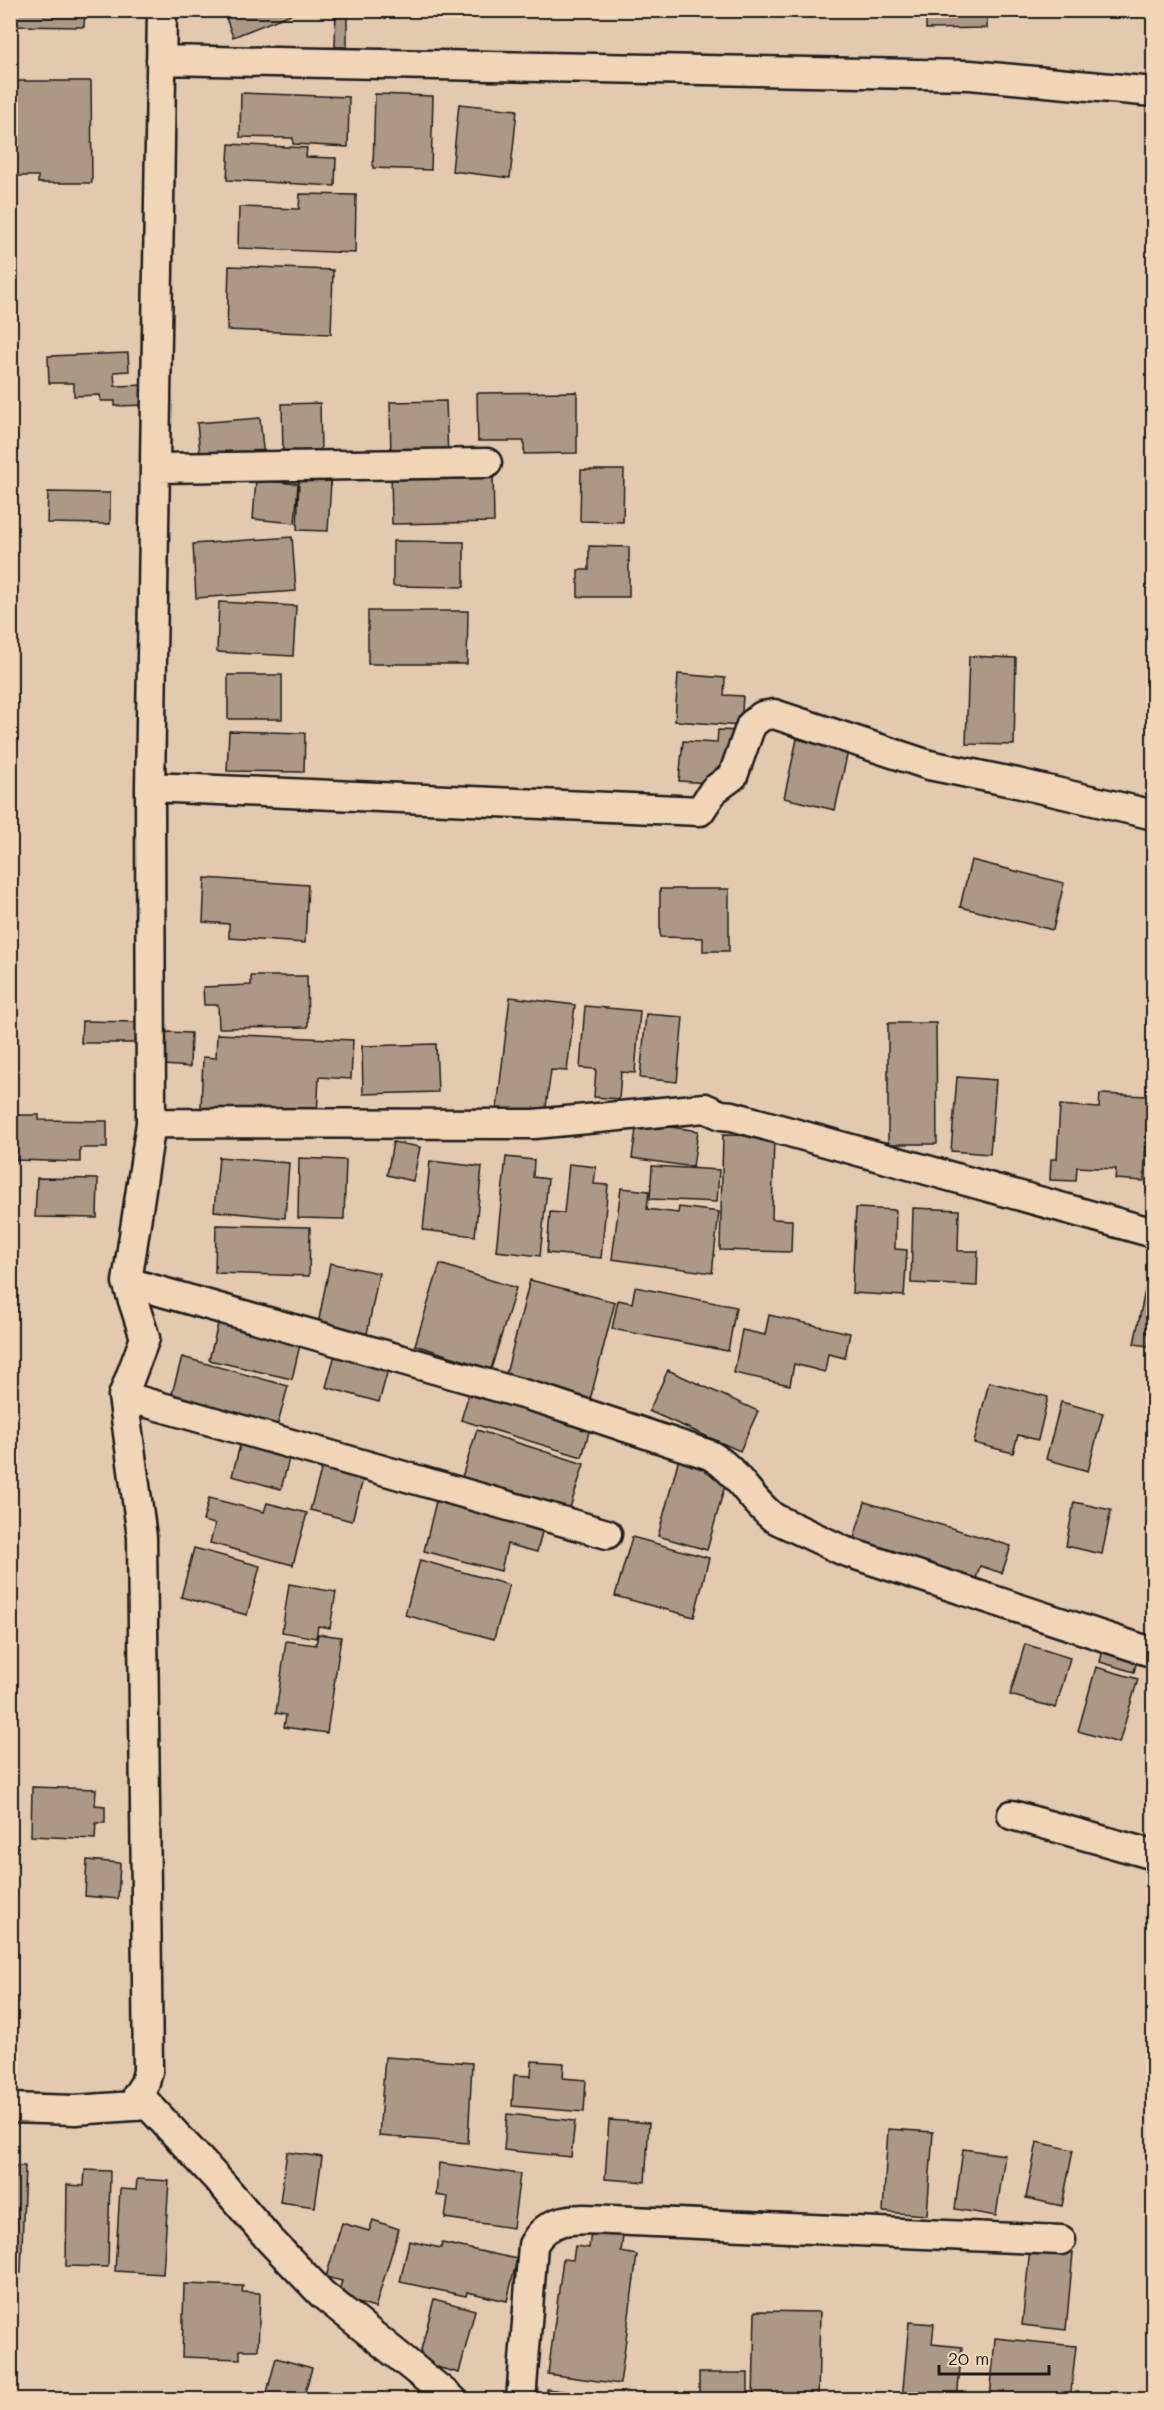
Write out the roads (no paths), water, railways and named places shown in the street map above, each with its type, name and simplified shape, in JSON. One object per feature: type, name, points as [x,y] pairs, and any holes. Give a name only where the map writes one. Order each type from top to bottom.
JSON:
[{"type":"street","points":[[138,2094],[145,2083],[148,2071],[142,1537],[123,1396],[145,1338],[127,1282],[151,1123],[150,788],[162,10]]},
{"type":"street","points":[[161,60],[970,75],[1154,92]]},
{"type":"street","points":[[156,468],[487,463]]},
{"type":"street","points":[[150,788],[700,811],[714,790],[733,776],[751,725],[762,716],[774,714],[929,765],[1154,815]]},
{"type":"street","points":[[151,1123],[534,1124],[705,1108],[721,1115],[1154,1233]]},
{"type":"street","points":[[127,1282],[544,1400],[710,1455],[732,1471],[764,1510],[774,1518],[844,1551],[1154,1653]]},
{"type":"street","points":[[123,1396],[607,1534]]},
{"type":"street","points":[[1012,1815],[1154,1855]]},
{"type":"street","points":[[10,2108],[75,2110],[148,2105],[138,2094]]},
{"type":"street","points":[[138,2094],[322,2294],[453,2400]]},
{"type":"street","points":[[521,2400],[533,2245],[538,2235],[555,2222],[564,2219],[1061,2240]]}]
